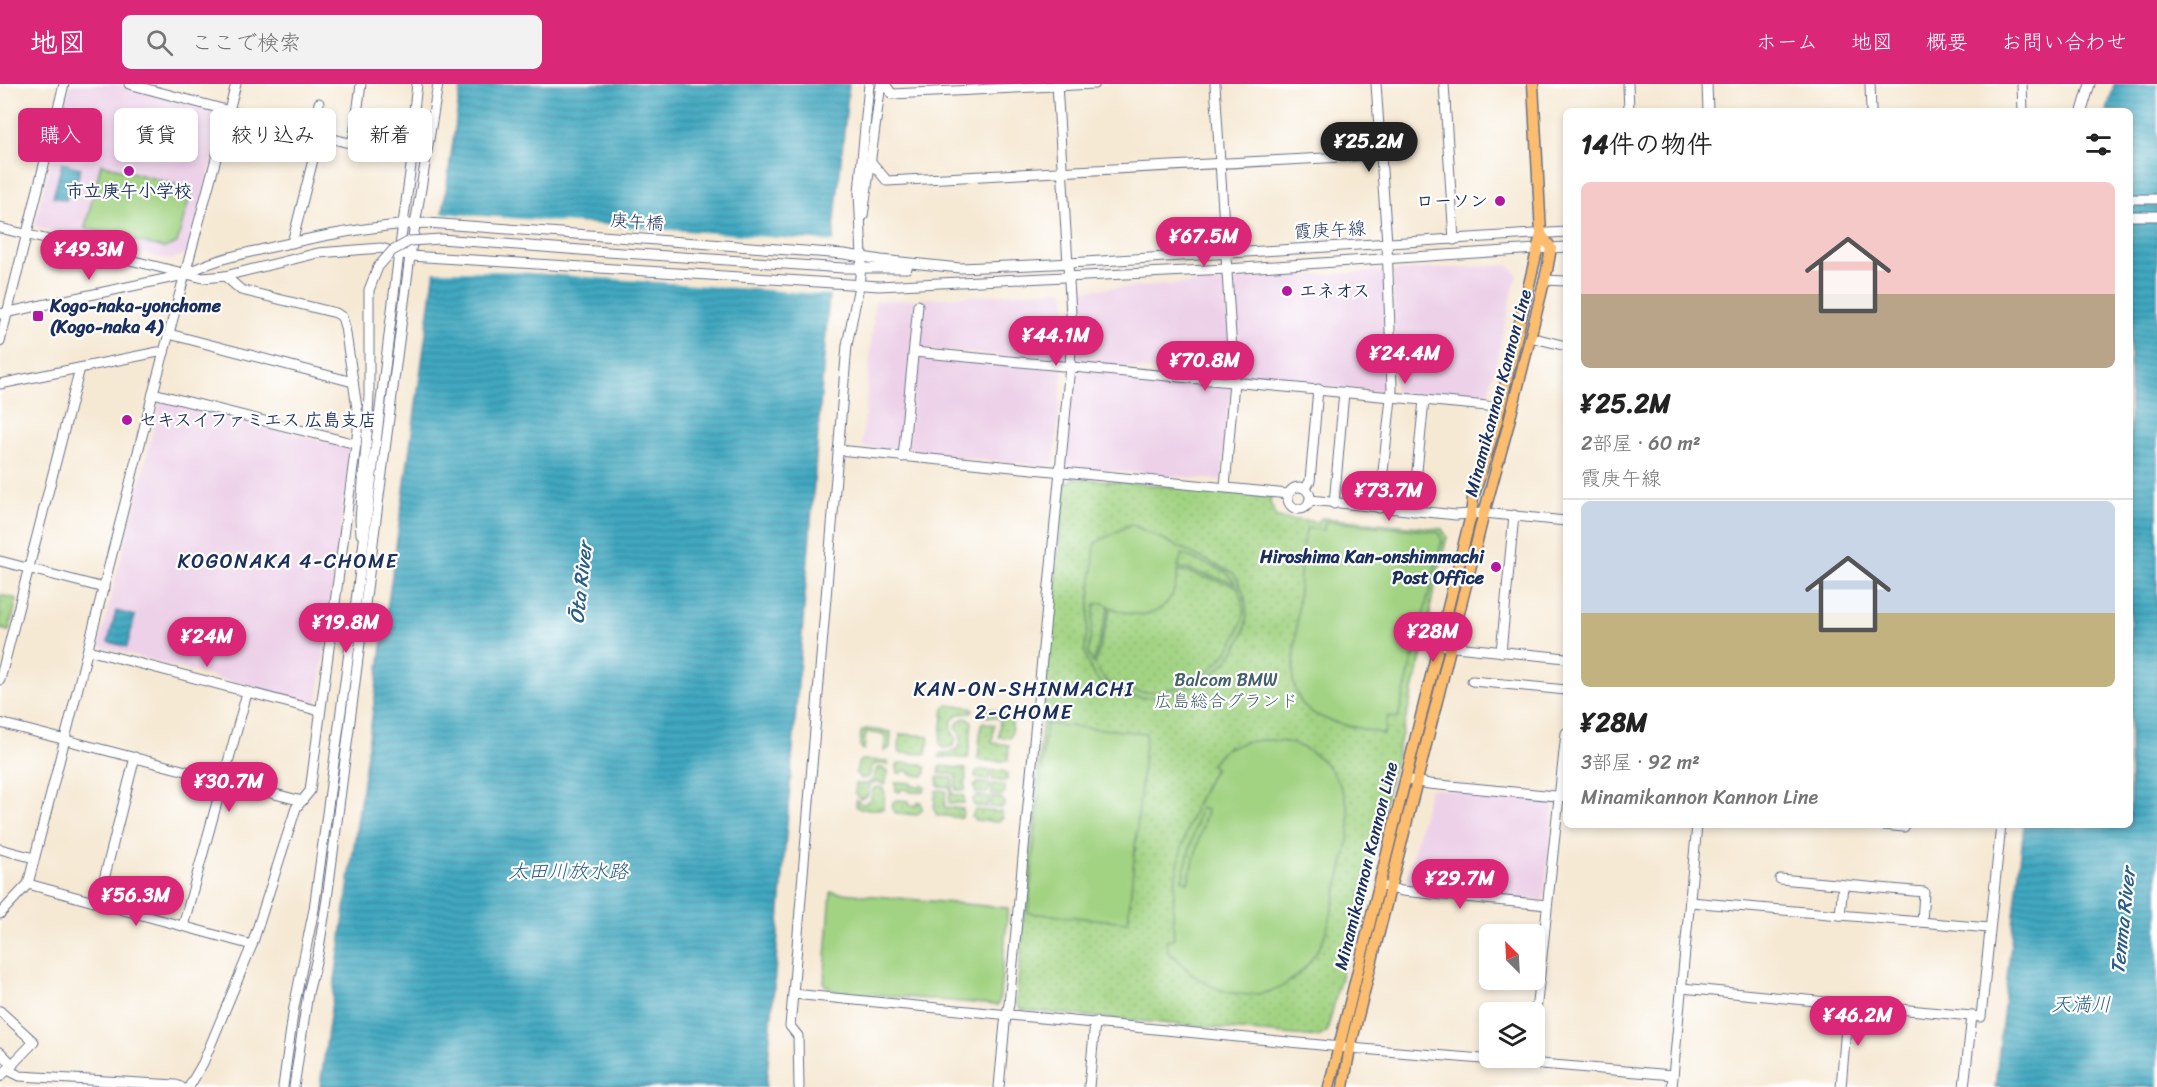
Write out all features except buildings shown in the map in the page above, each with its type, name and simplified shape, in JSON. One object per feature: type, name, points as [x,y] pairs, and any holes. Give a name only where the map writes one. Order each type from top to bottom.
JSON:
[{"type":"main road","name":"Minamikannon Kannon Line","points":[[1343,1087],[1344,1047],[1378,885],[1440,645],[1473,498],[1500,409],[1541,234],[1533,84]]},
{"type":"main road","points":[[1541,234],[1551,248]]},
{"type":"main road","name":"Minamikannon Kannon Line","points":[[1329,1087],[1344,1047],[1391,888],[1551,248]]},
{"type":"street","points":[[0,342],[4,313],[27,235],[64,84]]},
{"type":"street","points":[[129,84],[219,108]]},
{"type":"street","points":[[231,108],[236,84]]},
{"type":"street","points":[[358,108],[361,84]]},
{"type":"street","points":[[414,108],[417,84]]},
{"type":"street","points":[[294,1087],[308,993],[318,954],[327,899],[410,256],[438,84]]},
{"type":"street","points":[[799,1087],[798,1036],[790,1026],[847,345],[859,286],[862,257],[859,192],[869,84]]},
{"type":"street","points":[[861,224],[866,205],[883,84]]},
{"type":"street","points":[[883,84],[892,94],[1095,84]]},
{"type":"street","points":[[1215,84],[1234,382],[1225,487]]},
{"type":"street","points":[[1376,84],[1388,260],[1392,396],[1379,508]]},
{"type":"street","points":[[1444,84],[1454,240]]},
{"type":"street","points":[[1628,84],[1629,108]]},
{"type":"street","points":[[1707,84],[1708,108]]},
{"type":"street","points":[[1870,84],[1871,108]]},
{"type":"street","points":[[2022,84],[2023,108]]},
{"type":"street","points":[[2083,108],[2090,84]]},
{"type":"street","points":[[999,1087],[1010,1004],[1070,366],[1072,330],[1057,85]]},
{"type":"street","points":[[319,103],[319,108]]},
{"type":"street","points":[[872,163],[887,181],[1381,155]]},
{"type":"street","points":[[0,914],[28,884],[153,393],[216,162]]},
{"type":"street","points":[[292,243],[311,162]]},
{"type":"street","points":[[283,1087],[294,1007],[314,909],[362,557],[412,162]]},
{"type":"street","points":[[2133,199],[2157,199]]},
{"type":"street","points":[[2133,216],[2157,216]]},
{"type":"street","name":"庚午橋","points":[[184,275],[202,264],[292,243],[404,224],[428,223],[844,254]]},
{"type":"street","points":[[399,253],[415,224]]},
{"type":"street","points":[[0,228],[203,278],[225,276],[318,253],[381,248],[410,256],[859,286],[1069,278],[1563,248]]},
{"type":"street","name":"霞庚午線","points":[[844,254],[960,268],[1563,232]]},
{"type":"street","points":[[362,557],[360,520],[369,395],[369,290],[372,278],[384,259],[392,251],[410,241],[441,239],[861,268],[960,268]]},
{"type":"street","points":[[4,313],[184,275]]},
{"type":"street","points":[[189,1087],[210,1046],[252,945],[296,808],[310,791],[359,422],[342,317],[241,290],[225,276]]},
{"type":"street","points":[[1544,280],[1563,281]]},
{"type":"street","points":[[903,457],[918,305]]},
{"type":"street","points":[[169,334],[353,382]]},
{"type":"street","points":[[1530,337],[1563,345]]},
{"type":"street","points":[[0,384],[158,352],[164,353]]},
{"type":"street","points":[[914,352],[1392,396],[1500,409]]},
{"type":"street","points":[[0,680],[80,368]]},
{"type":"street","points":[[1306,488],[1310,481],[1318,389]]},
{"type":"street","points":[[1334,504],[1344,392]]},
{"type":"street","points":[[153,393],[356,444]]},
{"type":"street","points":[[1413,511],[1424,400]]},
{"type":"street","points":[[838,450],[1288,494],[1296,487],[1306,488]]},
{"type":"street","points":[[1288,494],[1289,503],[1296,509],[1305,508],[1310,500],[1310,494],[1306,488]]},
{"type":"street","points":[[1310,500],[1413,511],[1471,515],[1484,513],[1563,521]]},
{"type":"street","points":[[1501,652],[1514,515]]},
{"type":"street","points":[[0,561],[104,588]]},
{"type":"street","points":[[1440,645],[1563,658]]},
{"type":"street","points":[[87,650],[320,711]]},
{"type":"street","points":[[1472,681],[1563,690]]},
{"type":"street","points":[[183,926],[247,693]]},
{"type":"street","points":[[0,723],[302,801]]},
{"type":"street","points":[[98,903],[135,757]]},
{"type":"street","points":[[1405,779],[1562,797]]},
{"type":"street","points":[[1537,1002],[1563,781]]},
{"type":"street","points":[[1672,1087],[1697,828]]},
{"type":"street","points":[[1682,988],[1981,1017],[2001,828]]},
{"type":"street","points":[[0,849],[34,858]]},
{"type":"street","points":[[1780,879],[1924,892],[1922,922]]},
{"type":"street","points":[[28,884],[252,945]]},
{"type":"street","points":[[1378,885],[1547,905]]},
{"type":"street","points":[[1840,915],[1843,885]]},
{"type":"street","points":[[1689,902],[1989,928]]},
{"type":"street","points":[[793,994],[1344,1047],[1479,1056]]},
{"type":"street","points":[[1841,1087],[1848,1004]]},
{"type":"street","points":[[0,1011],[34,1042],[0,1077]]},
{"type":"street","points":[[1964,1087],[1972,1016]]},
{"type":"street","points":[[1089,1087],[1095,1022]]},
{"type":"street","points":[[0,1052],[20,1076],[181,1087]]},
{"type":"street","points":[[1545,1061],[1673,1075]]},
{"type":"street","points":[[34,1087],[40,1077]]},
{"type":"shaded area","name":"市立庚午小学校","points":[[70,84],[115,84],[210,108],[212,162],[188,253],[171,260],[37,228],[35,224],[50,162],[102,162],[102,108],[64,108]]},
{"type":"shaded area","points":[[1509,265],[1517,274],[1487,399],[1483,402],[1398,393],[1395,390],[1393,274],[1395,271]]},
{"type":"shaded area","points":[[1382,271],[1385,274],[1388,389],[1385,392],[1243,378],[1234,282],[1236,280]]},
{"type":"shaded area","points":[[1220,282],[1224,284],[1232,373],[1228,377],[1078,363],[1075,360],[1075,293],[1077,290]]},
{"type":"shaded area","points":[[1065,291],[1068,329],[1067,358],[1062,361],[920,349],[917,345],[922,299]]},
{"type":"shaded area","points":[[916,299],[902,447],[898,450],[862,447],[875,301]]},
{"type":"shaded area","points":[[919,355],[1063,370],[1054,462],[1050,466],[911,453],[908,450]]},
{"type":"shaded area","points":[[1078,370],[1228,383],[1231,387],[1222,478],[1219,480],[1067,467],[1074,373]]},
{"type":"shaded area","points":[[161,400],[351,449],[317,705],[99,646]]},
{"type":"shaded area","points":[[1431,789],[1552,800],[1554,802],[1544,898],[1541,900],[1408,887],[1406,884]]},
{"type":"green space","points":[[101,164],[192,189],[177,243],[164,248],[85,228]]},
{"type":"green space","name":"Balcom BMW 広島総合グランド","points":[[1075,478],[1271,496],[1270,503],[1277,518],[1316,522],[1322,518],[1442,529],[1447,537],[1418,670],[1327,1032],[1318,1037],[1041,1012],[1020,1009],[1016,1002],[1065,485]]},
{"type":"green space","points":[[1325,521],[1438,532],[1442,540],[1398,718],[1388,716],[1384,734],[1341,724],[1310,712],[1298,697],[1293,680],[1302,546],[1307,528],[1324,530]]},
{"type":"green space","points":[[1131,524],[1233,573],[1246,608],[1241,639],[1222,666],[1193,685],[1161,696],[1129,696],[1102,684],[1086,657],[1085,649],[1095,543]],"holes":[[[1182,554],[1226,572],[1235,583],[1178,567]],[[1178,570],[1237,586],[1244,613],[1235,639],[1218,662],[1207,672],[1182,685],[1155,692],[1140,692],[1112,685],[1095,665],[1111,607],[1137,615],[1153,612],[1167,602],[1176,584]],[[1103,603],[1109,606],[1093,663],[1088,654],[1095,604]]]},
{"type":"green space","points":[[0,595],[17,599],[9,631],[0,629]]},
{"type":"green space","points":[[947,705],[970,707],[973,710],[971,713],[958,714],[952,720],[951,729],[956,739],[953,746],[943,748],[940,744],[944,708]]},
{"type":"green space","points":[[986,708],[1008,716],[1012,724],[1010,738],[999,737],[1000,718],[983,716],[982,712]]},
{"type":"green space","points":[[964,718],[972,722],[968,758],[939,757],[941,753],[949,753],[959,748],[961,738],[956,726]]},
{"type":"green space","points":[[983,722],[994,725],[992,743],[1009,745],[1008,761],[978,759]]},
{"type":"green space","points":[[1046,724],[1146,733],[1128,922],[1028,913]]},
{"type":"green space","points":[[866,729],[891,732],[890,748],[884,751],[886,735],[866,732],[864,750],[862,749],[861,732]]},
{"type":"green space","points":[[900,734],[928,736],[926,754],[900,753]]},
{"type":"green space","points":[[1273,740],[1285,742],[1307,750],[1320,759],[1338,782],[1348,811],[1349,826],[1346,853],[1330,920],[1317,951],[1302,970],[1286,984],[1267,992],[1247,995],[1228,992],[1208,984],[1190,972],[1174,955],[1170,957],[1166,941],[1174,938],[1174,893],[1181,850],[1195,808],[1215,768],[1211,764],[1229,745],[1230,748],[1245,742]],"holes":[[[1200,808],[1207,810],[1188,882],[1182,880]]]},
{"type":"green space","points":[[861,760],[888,761],[888,765],[874,765],[869,777],[861,779],[856,773]]},
{"type":"green space","points":[[901,763],[922,764],[926,768],[926,773],[923,776],[910,774],[910,771],[898,773],[897,765]]},
{"type":"green space","points":[[939,767],[966,769],[965,790],[956,790],[956,775],[939,773]]},
{"type":"green space","points":[[877,768],[882,768],[887,772],[886,784],[878,782],[872,784],[868,796],[860,799],[855,793],[856,784],[866,784],[872,781]]},
{"type":"green space","points":[[979,770],[1004,771],[1007,780],[993,780],[993,775],[990,774],[989,780],[978,779],[975,776]]},
{"type":"green space","points":[[937,778],[953,778],[952,794],[964,796],[964,803],[949,803],[950,787],[938,786]]},
{"type":"green space","points":[[895,783],[911,783],[912,786],[922,784],[925,787],[924,792],[909,792],[909,790],[901,789],[900,792],[896,791]]},
{"type":"green space","points":[[978,783],[1002,785],[1005,793],[991,794],[992,788],[989,788],[987,793],[976,793],[974,786]]},
{"type":"green space","points":[[882,788],[885,793],[883,809],[860,809],[856,806],[856,800],[862,804],[869,801],[873,789]]},
{"type":"green space","points":[[938,790],[946,791],[944,807],[963,809],[962,818],[937,815],[934,809]]},
{"type":"green space","points":[[977,796],[1001,798],[1004,806],[990,807],[991,802],[988,801],[987,807],[975,806],[973,799]]},
{"type":"green space","points":[[909,801],[909,805],[918,805],[918,802],[921,802],[922,810],[916,815],[896,813],[892,809],[893,802]]},
{"type":"green space","points":[[975,810],[1001,812],[1003,818],[997,822],[975,820],[972,817]]},
{"type":"green space","points":[[831,892],[1008,908],[999,1004],[834,991],[824,984]]},
{"type":"water","name":"太田川放水路","points":[[461,84],[849,84],[835,219],[766,1087],[320,1087]]},
{"type":"water","name":"天満川","points":[[2114,84],[2157,84],[2157,1087],[1995,1087],[2024,828],[2133,828],[2133,108],[2108,108]]},
{"type":"water","points":[[62,163],[81,168],[77,181],[72,179],[66,200],[53,197]]},
{"type":"water","points":[[116,611],[135,616],[127,647],[108,642]]},
{"type":"pier","points":[[441,213],[836,242],[832,295],[505,271],[432,271]]},
{"type":"place","name":"市立庚午小学校","points":[[129,171]]},
{"type":"place","name":"ローソン","points":[[1500,201]]},
{"type":"place","name":"エネオス","points":[[1287,291]]},
{"type":"place","name":"Kogo-naka-yonchome (Kogo-naka 4)","points":[[38,316]]},
{"type":"place","name":"セキスイファミエス 広島支店","points":[[127,420]]},
{"type":"place","name":"Hiroshima Kan-onshimmachi Post Office","points":[[1496,567]]},
{"type":"district","name":"KOGONAKA 4-CHOME","points":[[288,561]]},
{"type":"district","name":"KAN-ON-SHINMACHI 2-CHOME","points":[[1024,700]]},
{"type":"water label","name":"Ōta River","points":[[581,583]]},
{"type":"water label","name":"Tenma River","points":[[2123,921]]}]
